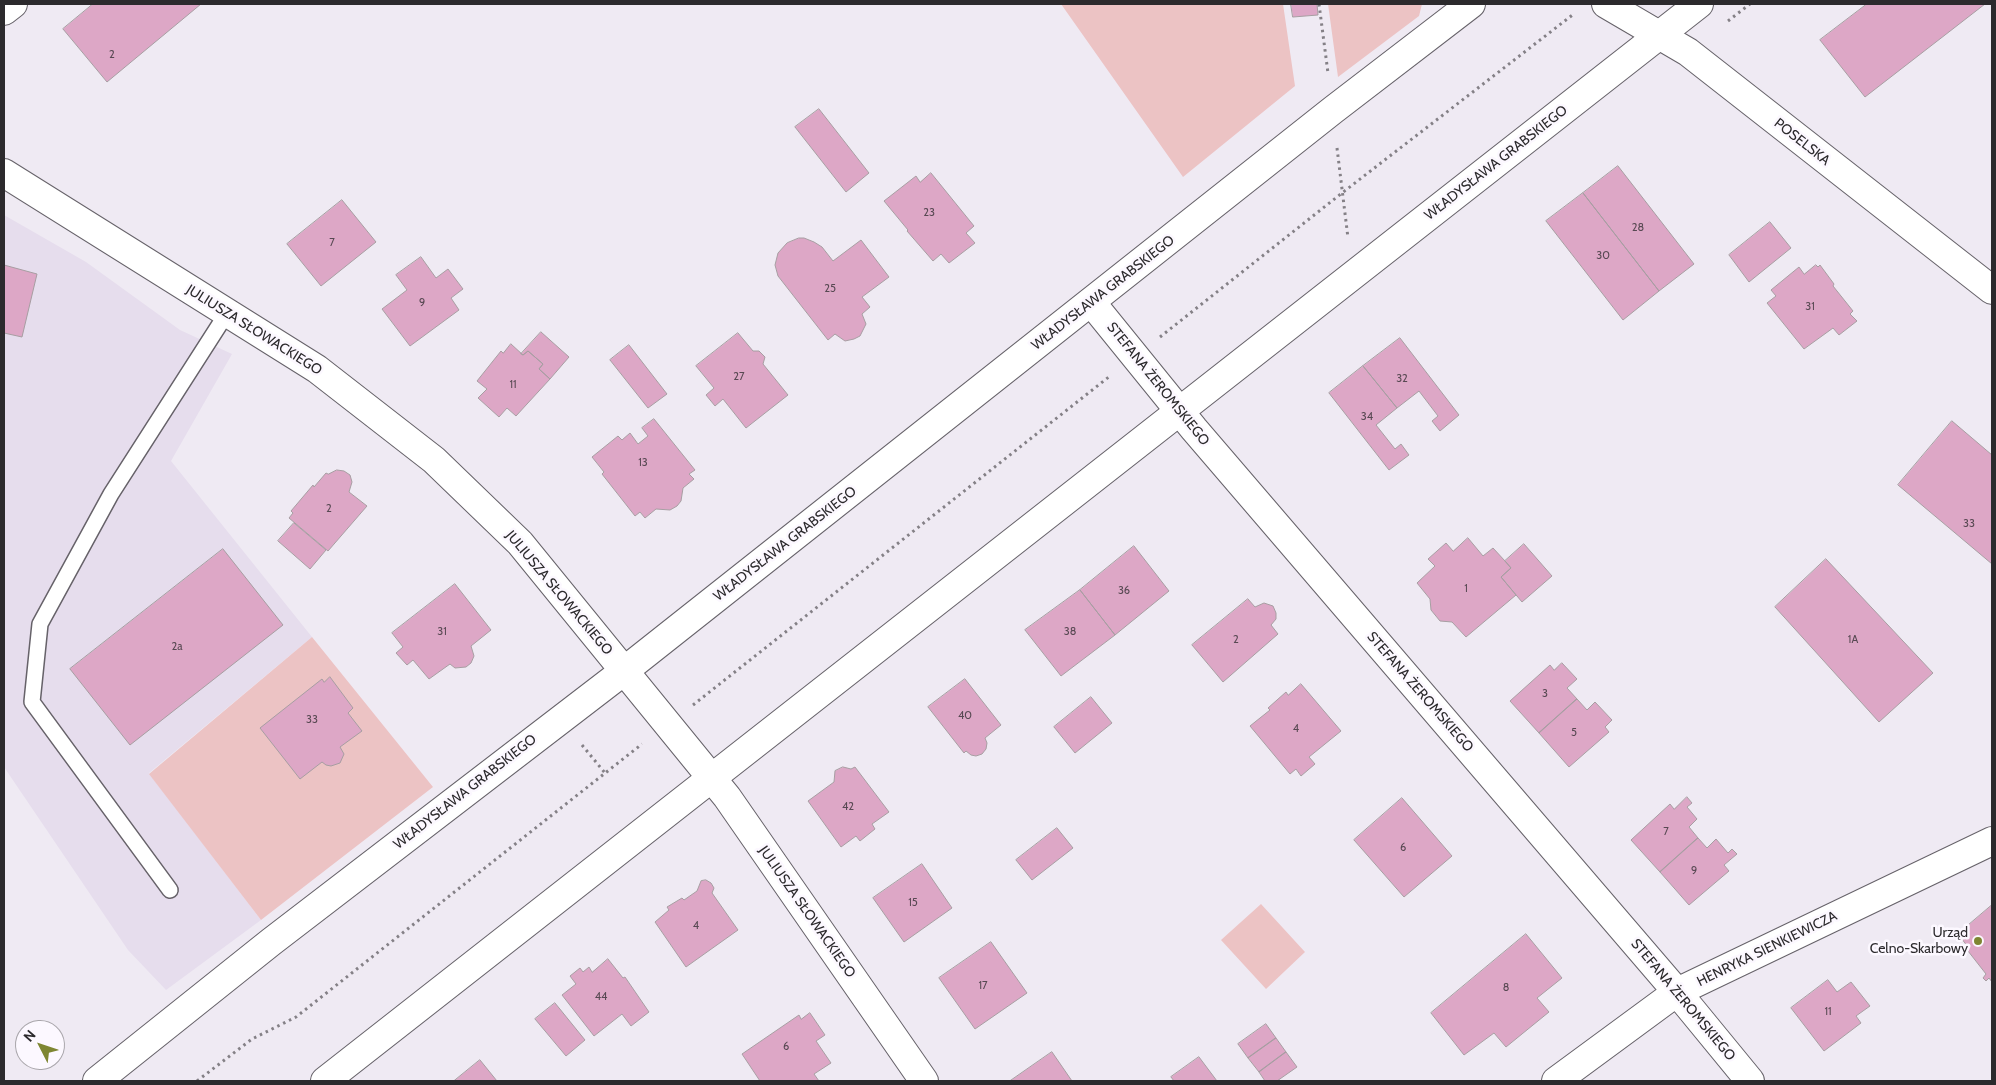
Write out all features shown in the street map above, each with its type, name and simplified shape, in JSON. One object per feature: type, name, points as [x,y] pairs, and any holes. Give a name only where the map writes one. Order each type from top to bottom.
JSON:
[{"type":"street","points":[[4,11],[13,4]]},
{"type":"street","name":"WŁADYSŁAWA GRABSKIEGO","points":[[97,1081],[271,942],[624,671],[1333,110],[1471,4]]},
{"type":"street","name":"WŁADYSŁAWA GRABSKIEGO","points":[[325,1081],[1699,4]]},
{"type":"street","name":"POSELSKA","points":[[1593,7],[1659,35],[1688,52],[1992,290]]},
{"type":"street","name":"JULIUSZA SŁOWACKIEGO","points":[[4,173],[318,369],[434,460],[520,543],[727,797],[924,1081]]},
{"type":"street","name":"STEFANA ŻEROMSKIEGO","points":[[1091,302],[1179,411],[1677,992],[1750,1081]]},
{"type":"street","name":"HENRYKA SIENKIEWICZA","points":[[1556,1081],[1677,992],[1992,842]]},
{"type":"lane","points":[[170,890],[32,702],[40,624],[111,494],[227,313]]},
{"type":"path","points":[[1319,4],[1328,79]]},
{"type":"path","points":[[197,1081],[252,1039],[296,1017],[1342,193],[1593,7]]},
{"type":"path","points":[[1333,110],[1353,275]]},
{"type":"shaded area","points":[[1061,4],[1283,4],[1295,86],[1183,177]]},
{"type":"shaded area","points":[[1328,4],[1422,4],[1419,16],[1338,77]]},
{"type":"shaded area","points":[[4,215],[86,262],[180,330],[232,354],[171,461],[312,637],[149,773],[261,920],[166,990],[128,950],[4,767]]},
{"type":"shaded area","points":[[312,637],[433,787],[261,920],[149,774]]},
{"type":"shaded area","points":[[1261,904],[1305,952],[1266,989],[1221,940]]},
{"type":"building","points":[[93,4],[201,4],[107,82],[63,29]]},
{"type":"building","points":[[1291,4],[1317,4],[1318,15],[1293,17]]},
{"type":"building","points":[[1867,4],[1985,4],[1865,97],[1820,40]]},
{"type":"building","points":[[819,109],[869,173],[846,192],[795,127]]},
{"type":"building","points":[[1618,166],[1694,264],[1659,291],[1583,193]]},
{"type":"building","points":[[931,173],[974,226],[966,233],[975,243],[949,263],[941,254],[933,261],[884,201],[916,176],[920,182]]},
{"type":"building","points":[[1583,193],[1659,291],[1623,320],[1546,221]]},
{"type":"building","points":[[342,200],[376,242],[321,286],[287,244]]},
{"type":"building","points":[[1770,222],[1791,248],[1749,282],[1729,255]]},
{"type":"building","points":[[804,238],[822,247],[833,261],[861,240],[889,277],[862,297],[870,307],[862,314],[866,324],[860,336],[845,341],[835,334],[828,340],[778,276],[775,265],[778,253],[787,243]]},
{"type":"building","points":[[421,257],[436,278],[448,269],[463,289],[451,298],[459,310],[410,346],[382,309],[407,290],[396,275]]},
{"type":"building","points":[[4,265],[37,274],[22,337],[4,333]]},
{"type":"building","points":[[1816,265],[1818,267],[1820,265],[1834,284],[1833,286],[1853,311],[1850,314],[1857,321],[1839,335],[1833,328],[1804,349],[1767,303],[1776,296],[1771,290],[1799,267],[1804,274]]},
{"type":"building","points":[[541,332],[569,357],[550,379],[539,369],[543,364],[528,351],[523,355],[521,354]]},
{"type":"building","points":[[738,333],[753,351],[759,351],[765,357],[763,364],[788,395],[746,428],[723,399],[715,406],[706,395],[714,388],[696,366]]},
{"type":"building","points":[[1400,338],[1459,415],[1440,431],[1432,421],[1438,416],[1419,391],[1397,408],[1363,366]]},
{"type":"building","points":[[511,344],[523,355],[528,351],[543,364],[539,369],[550,379],[516,416],[507,408],[499,417],[478,398],[487,389],[477,381],[501,351],[503,353]]},
{"type":"building","points":[[629,345],[667,394],[648,408],[610,360]]},
{"type":"building","points":[[1363,366],[1397,408],[1376,425],[1395,449],[1401,444],[1409,455],[1389,470],[1329,393]]},
{"type":"building","points":[[654,419],[695,470],[689,474],[694,479],[683,488],[681,501],[677,506],[670,510],[656,509],[645,518],[640,512],[635,516],[602,474],[604,472],[592,457],[618,436],[622,440],[630,433],[638,444],[648,436],[642,428]]},
{"type":"building","points":[[1952,421],[1992,455],[1992,564],[1898,485]]},
{"type":"building","points":[[337,470],[344,471],[350,475],[352,482],[349,492],[367,506],[328,551],[289,518],[293,513],[291,511],[313,485],[314,487],[326,473]]},
{"type":"building","points":[[294,523],[326,550],[310,569],[278,541]]},
{"type":"building","points":[[1468,538],[1483,556],[1493,548],[1511,568],[1501,577],[1516,595],[1466,637],[1452,622],[1440,621],[1431,610],[1430,599],[1417,583],[1435,566],[1428,559],[1446,543],[1453,551]]},
{"type":"building","points":[[1524,544],[1552,576],[1522,602],[1501,577],[1511,568],[1505,561]]},
{"type":"building","points":[[1134,546],[1169,591],[1115,635],[1080,590]]},
{"type":"building","points":[[223,549],[283,625],[130,745],[70,669]]},
{"type":"building","points":[[1826,559],[1933,673],[1879,722],[1775,607]]},
{"type":"building","points":[[455,584],[491,630],[471,646],[474,656],[471,663],[466,667],[455,668],[450,664],[429,679],[413,660],[407,665],[396,653],[403,647],[392,633]]},
{"type":"building","points":[[1080,590],[1115,635],[1061,676],[1025,630]]},
{"type":"building","points":[[1248,599],[1255,607],[1264,603],[1273,606],[1276,619],[1271,625],[1278,634],[1223,682],[1192,645]]},
{"type":"building","points":[[1562,663],[1577,679],[1567,688],[1577,699],[1539,733],[1510,701],[1550,665],[1554,670]]},
{"type":"building","points":[[330,677],[353,708],[348,713],[362,731],[340,747],[344,754],[340,763],[331,766],[322,762],[300,779],[260,728],[322,679],[324,682]]},
{"type":"building","points":[[965,679],[1001,725],[985,738],[987,743],[986,749],[982,754],[976,756],[966,751],[964,753],[928,707]]},
{"type":"building","points":[[1301,684],[1341,731],[1309,757],[1315,764],[1301,776],[1296,769],[1290,774],[1250,726],[1270,710],[1268,708],[1286,692],[1288,695]]},
{"type":"building","points":[[1091,697],[1112,723],[1075,753],[1054,727]]},
{"type":"building","points":[[1577,699],[1587,710],[1595,702],[1612,720],[1605,727],[1609,732],[1569,767],[1539,733]]},
{"type":"building","points":[[843,767],[851,769],[855,767],[889,812],[872,824],[875,829],[860,841],[856,836],[841,847],[808,801],[834,782],[835,771]]},
{"type":"building","points":[[1687,797],[1692,803],[1687,807],[1697,819],[1689,827],[1698,838],[1660,872],[1631,840],[1670,804],[1674,809]]},
{"type":"building","points":[[1402,798],[1452,856],[1404,897],[1354,840]]},
{"type":"building","points":[[1057,828],[1073,848],[1032,880],[1016,860]]},
{"type":"building","points":[[1698,838],[1707,848],[1716,839],[1728,853],[1732,849],[1737,854],[1724,865],[1729,871],[1689,905],[1660,872]]},
{"type":"building","points":[[922,864],[952,908],[904,942],[873,898]]},
{"type":"building","points":[[706,880],[711,883],[714,888],[712,893],[738,930],[686,967],[655,922],[669,910],[667,907],[682,898],[684,900],[697,891],[701,881]]},
{"type":"building","name":"Urząd Celno-Skarbowy","points":[[1992,905],[1992,982],[1989,978],[1986,981],[1983,978],[1986,974],[1968,951],[1964,955],[1962,952],[1968,947],[1958,934]]},
{"type":"building","points":[[1526,934],[1562,978],[1537,998],[1549,1012],[1506,1047],[1494,1033],[1464,1055],[1431,1013]]},
{"type":"building","points":[[991,942],[1027,993],[975,1029],[939,978]]},
{"type":"building","points":[[608,959],[623,978],[625,977],[649,1012],[631,1026],[622,1014],[594,1036],[562,995],[576,984],[570,976],[580,968],[583,972],[589,967],[592,972]]},
{"type":"building","points":[[1828,980],[1837,992],[1851,982],[1870,1006],[1856,1016],[1861,1023],[1824,1051],[1791,1008]]},
{"type":"building","points":[[555,1003],[585,1040],[566,1056],[535,1019]]},
{"type":"building","points":[[810,1013],[825,1035],[816,1041],[831,1063],[814,1074],[819,1081],[760,1081],[742,1054],[799,1015],[801,1019]]},
{"type":"building","points":[[1266,1024],[1276,1038],[1248,1058],[1238,1044]]},
{"type":"building","points":[[1276,1038],[1286,1052],[1259,1072],[1248,1058]]},
{"type":"building","points":[[1052,1052],[1072,1081],[1010,1081]]},
{"type":"building","points":[[1286,1052],[1297,1067],[1277,1081],[1265,1081],[1259,1072]]},
{"type":"building","points":[[1199,1057],[1217,1081],[1174,1081],[1171,1077]]},
{"type":"building","points":[[480,1060],[497,1081],[454,1081]]},
{"type":"place","name":"Urząd Celno-Skarbowy","points":[[1978,941]]}]
